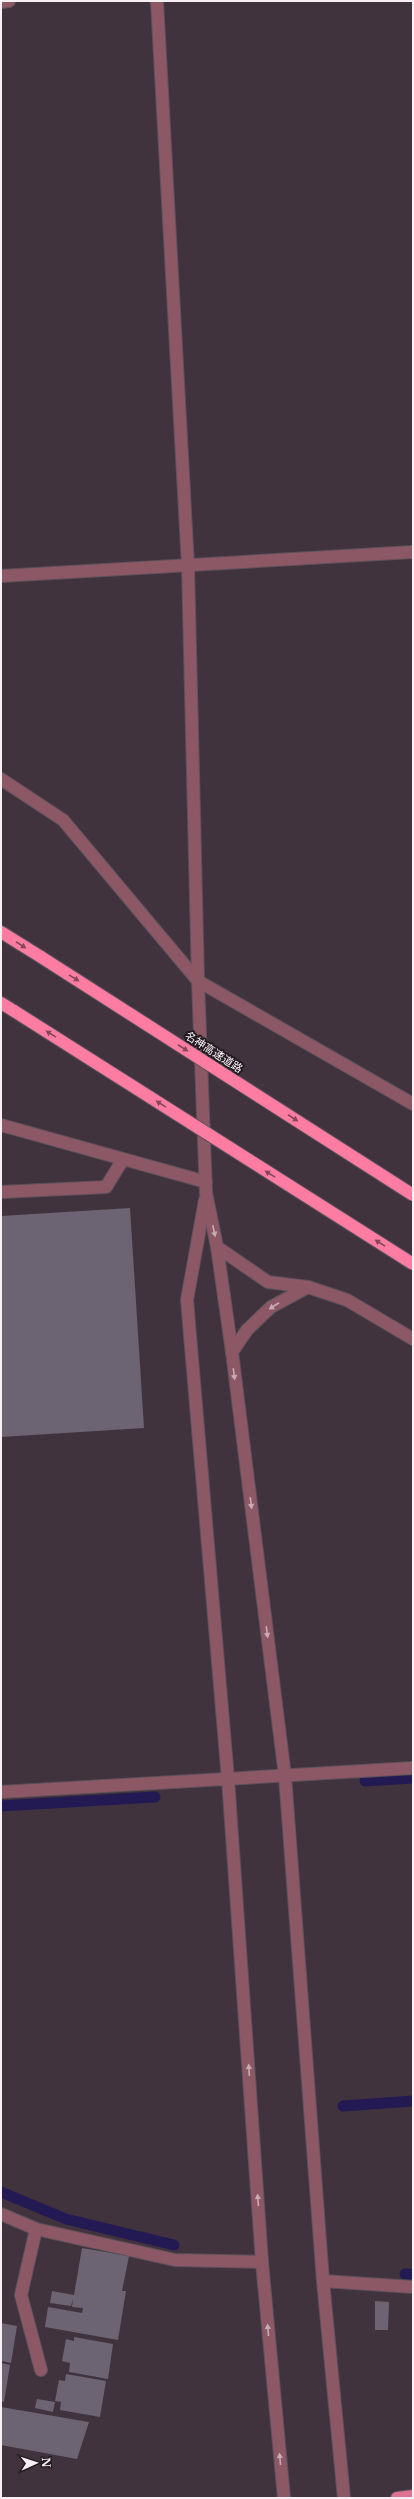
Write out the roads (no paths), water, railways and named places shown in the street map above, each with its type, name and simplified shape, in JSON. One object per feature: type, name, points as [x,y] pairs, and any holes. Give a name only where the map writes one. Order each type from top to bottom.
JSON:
[{"type":"highway","name":"名神高速道路","points":[[1,932],[413,1195]]},
{"type":"highway","points":[[1,1003],[413,1264]]},
{"type":"main road","points":[[397,2498],[413,2496]]},
{"type":"street","points":[[1,2],[9,1]]},
{"type":"street","points":[[157,1],[188,566],[198,981],[206,1188],[217,1247],[232,1352],[285,1776],[323,2280],[344,2498]]},
{"type":"street","points":[[1,576],[413,552]]},
{"type":"street","points":[[1,779],[63,820],[198,981],[413,1104]]},
{"type":"street","points":[[1,1125],[206,1188]]},
{"type":"street","points":[[1,1192],[106,1187],[122,1161]]},
{"type":"street","points":[[206,1188],[187,1300],[228,1779],[262,2262],[284,2498]]},
{"type":"street","points":[[217,1247],[268,1282],[308,1287],[347,1300],[413,1338]]},
{"type":"street","points":[[232,1352],[247,1330],[271,1306],[308,1287]]},
{"type":"street","points":[[1,1792],[413,1768]]},
{"type":"street","points":[[1,2214],[36,2229],[175,2260],[262,2262]]},
{"type":"street","points":[[36,2229],[21,2295],[41,2370]]},
{"type":"street","points":[[323,2280],[413,2287]]},
{"type":"waterway","points":[[365,1781],[413,1778]]},
{"type":"waterway","points":[[1,1806],[155,1797]]},
{"type":"waterway","points":[[343,2106],[413,2101]]},
{"type":"waterway","points":[[1,2192],[66,2219],[174,2245]]},
{"type":"waterway","points":[[405,2274],[413,2274]]}]
